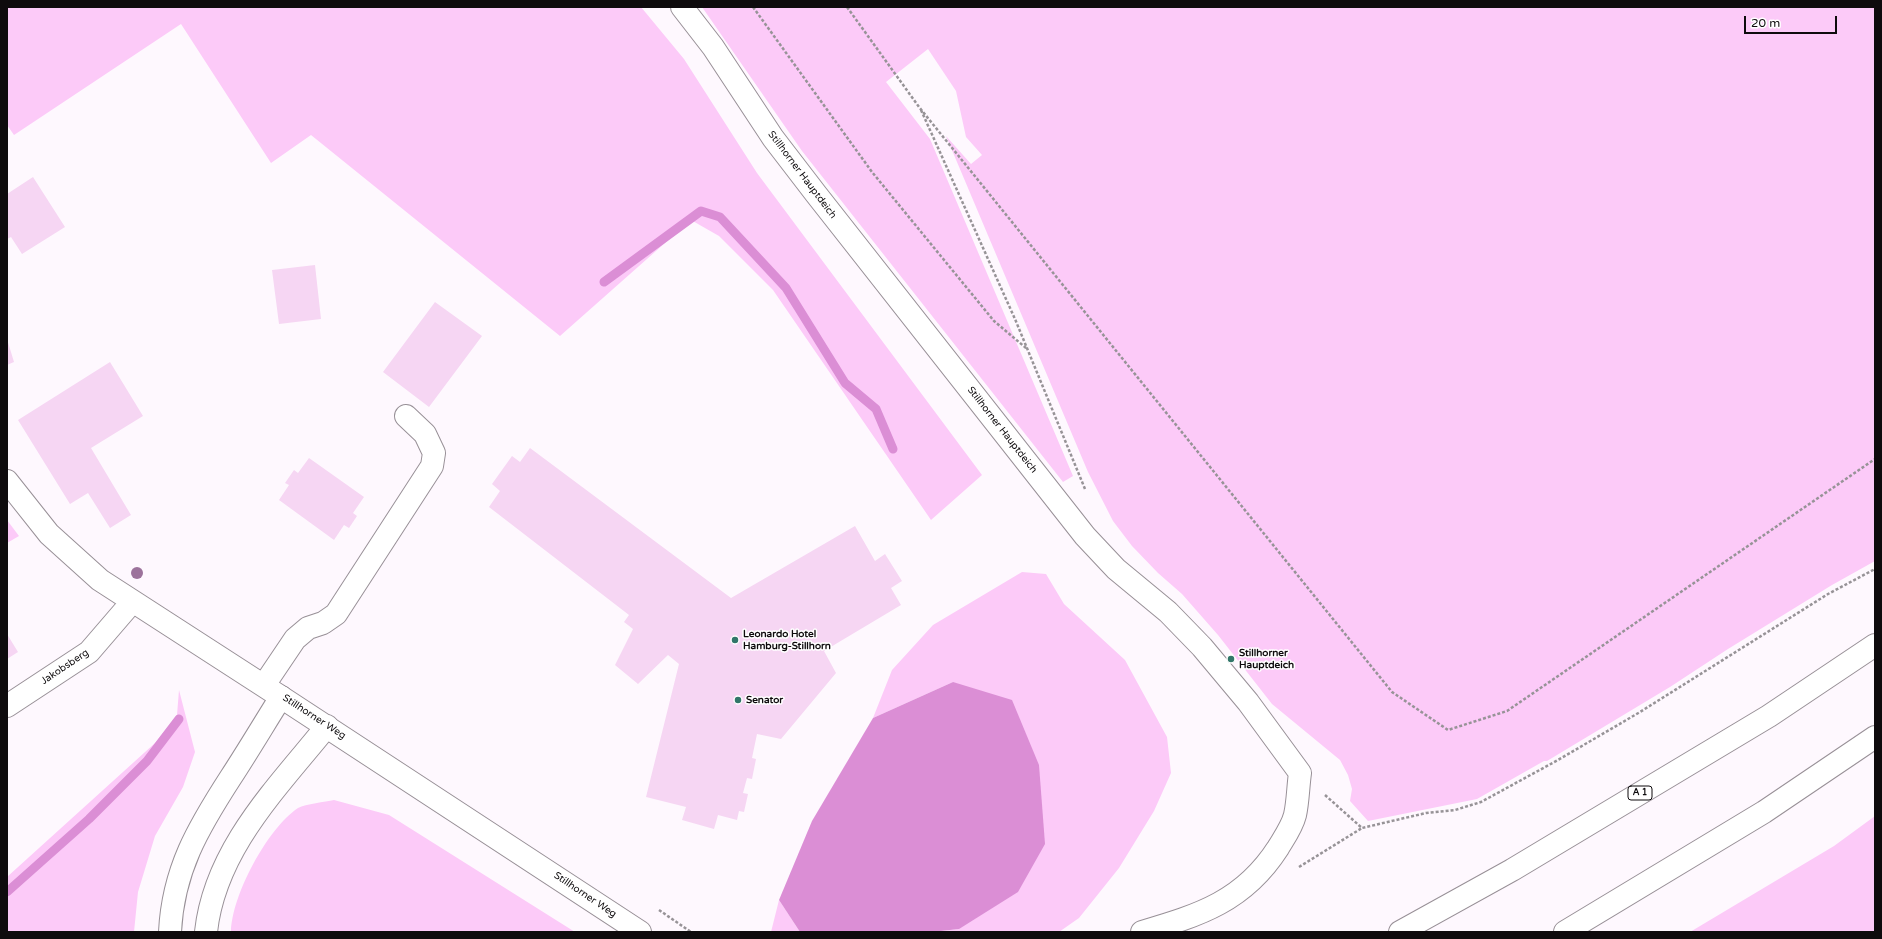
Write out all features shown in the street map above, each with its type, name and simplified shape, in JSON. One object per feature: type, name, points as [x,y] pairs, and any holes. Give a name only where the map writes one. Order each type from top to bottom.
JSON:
[{"type":"main road","name":"Stillhorner Hauptdeich","points":[[682,7],[713,47],[773,138],[1085,536],[1116,569],[1168,612],[1202,647],[1248,702],[1300,773]]},
{"type":"main road","points":[[170,932],[175,889],[186,856],[202,822],[273,691],[295,639],[308,628],[323,622],[336,614],[432,466],[434,453],[425,434],[406,416]]},
{"type":"main road","name":"Stillhorner Weg","points":[[7,481],[49,534],[100,580],[327,726],[640,932]]},
{"type":"main road","name":"Jakobsberg","points":[[7,706],[90,652],[132,602]]},
{"type":"main road","name":"A 1","points":[[1400,932],[1512,870],[1769,716],[1875,645]]},
{"type":"main road","points":[[206,932],[215,891],[228,857],[251,821],[327,726]]},
{"type":"main road","points":[[1565,932],[1764,812],[1875,737]]},
{"type":"main road","points":[[1142,932],[1204,912],[1225,901],[1259,873],[1286,834],[1294,816],[1300,773]]},
{"type":"path","points":[[753,7],[872,172],[994,321],[1027,349]]},
{"type":"path","points":[[847,7],[919,107],[1392,692],[1448,730],[1507,711],[1875,459]]},
{"type":"path","points":[[919,107],[1027,349],[1086,492]]},
{"type":"path","points":[[1296,869],[1362,828],[1426,813],[1455,810],[1481,802],[1558,760],[1626,720],[1828,594],[1875,569]]},
{"type":"path","points":[[1300,773],[1362,828]]},
{"type":"shaded area","points":[[7,7],[641,7],[684,59],[757,173],[982,475],[931,520],[773,290],[719,236],[691,220],[560,336],[311,135],[271,163],[181,24],[14,135],[7,125]]},
{"type":"shaded area","points":[[702,7],[1875,7],[1875,561],[1832,585],[1728,649],[1670,687],[1547,761],[1544,761],[1477,799],[1368,821],[1350,801],[1352,789],[1348,775],[1340,760],[1272,704],[1218,635],[1182,594],[1158,573],[1132,546],[1113,521],[1088,472],[946,136],[971,164],[982,155],[966,137],[956,91],[928,49],[886,82],[930,139],[1073,476],[1063,482],[802,151]]},
{"type":"shaded area","points":[[7,520],[19,536],[7,543]]},
{"type":"shaded area","points":[[1022,572],[1046,574],[1064,604],[1125,660],[1167,737],[1171,773],[1154,811],[1119,868],[1079,918],[1059,932],[932,932],[959,929],[953,682],[873,718],[892,670],[933,625]]},
{"type":"shaded area","points":[[953,682],[1012,700],[1039,765],[1045,844],[1018,892],[959,929],[932,932],[800,932],[779,900],[812,821],[873,718]]},
{"type":"shaded area","points":[[179,690],[195,752],[183,787],[155,836],[138,892],[134,932],[7,932],[7,877],[155,743],[177,715]]},
{"type":"shaded area","points":[[334,800],[389,815],[575,932],[231,932],[233,917],[244,882],[263,847],[275,831],[286,818],[298,808]]},
{"type":"shaded area","points":[[1875,816],[1875,932],[1690,932],[1834,846]]},
{"type":"shaded area","points":[[779,900],[800,932],[771,932]]},
{"type":"building","points":[[33,177],[65,227],[22,254],[11,237],[7,239],[7,194]]},
{"type":"building","points":[[315,265],[321,319],[279,324],[272,270]]},
{"type":"building","points":[[435,302],[482,336],[429,407],[383,372]]},
{"type":"building","points":[[7,339],[14,362],[7,365]]},
{"type":"building","points":[[110,362],[143,416],[91,448],[131,515],[110,528],[88,493],[70,504],[18,420]]},
{"type":"building","name":"Leonardo Hotel Hamburg-Stillhorn","points":[[530,448],[731,598],[855,526],[875,561],[885,554],[902,581],[891,588],[901,605],[824,651],[836,673],[781,739],[757,734],[752,758],[756,759],[752,779],[747,778],[743,793],[748,794],[744,812],[739,811],[737,820],[718,815],[714,829],[682,820],[686,807],[646,797],[679,664],[668,655],[638,684],[615,665],[633,629],[624,622],[629,615],[489,507],[500,491],[492,484],[512,456],[520,462]]},
{"type":"building","points":[[309,458],[364,497],[353,513],[357,516],[349,528],[344,525],[334,540],[279,500],[289,485],[285,483],[294,470],[298,473]]},
{"type":"building","points":[[7,634],[18,652],[7,659]]},
{"type":"waterway","points":[[604,282],[701,211],[720,217],[786,288],[845,383],[876,409],[893,449]]},
{"type":"waterway","points":[[7,892],[89,819],[147,761],[179,719]]},
{"type":"place","name":"Leonardo Hotel Hamburg-Stillhorn","points":[[735,640]]},
{"type":"place","name":"Stillhorner Hauptdeich","points":[[1231,659]]},
{"type":"place","name":"Senator","points":[[738,700]]}]
